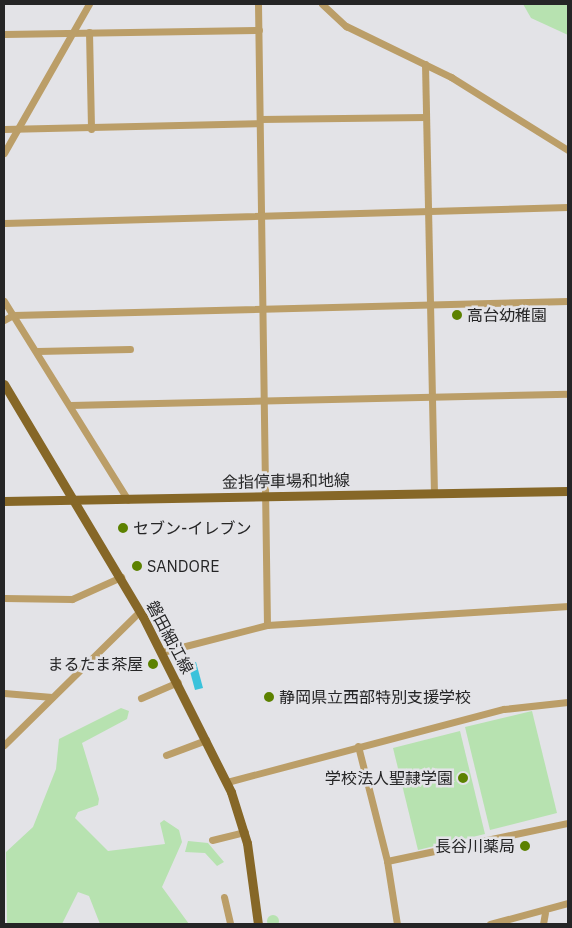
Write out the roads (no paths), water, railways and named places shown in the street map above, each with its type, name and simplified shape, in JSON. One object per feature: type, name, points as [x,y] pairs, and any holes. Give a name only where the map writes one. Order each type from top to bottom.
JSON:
[{"type":"main road","name":"磐田細江線","points":[[4,384],[121,577],[178,682],[227,782],[245,832],[258,924]]},
{"type":"main road","name":"金指停車場和地線","points":[[4,500],[76,502],[568,491]]},
{"type":"street","points":[[4,153],[89,4]]},
{"type":"street","points":[[258,4],[267,625]]},
{"type":"street","points":[[322,4],[346,26],[425,64],[486,97],[568,150]]},
{"type":"street","points":[[4,34],[73,31],[258,30]]},
{"type":"street","points":[[89,32],[91,129]]},
{"type":"street","points":[[425,64],[434,493]]},
{"type":"street","points":[[4,128],[91,129],[259,121],[426,117]]},
{"type":"street","points":[[4,223],[428,209],[568,208]]},
{"type":"street","points":[[4,301],[128,500]]},
{"type":"street","points":[[4,320],[13,315],[568,301]]},
{"type":"street","points":[[36,351],[130,350]]},
{"type":"street","points":[[70,405],[568,394]]},
{"type":"street","points":[[4,598],[72,599],[121,577]]},
{"type":"street","points":[[162,652],[267,625],[568,606]]},
{"type":"street","points":[[4,745],[140,611]]},
{"type":"street","points":[[141,698],[178,682]]},
{"type":"street","points":[[4,693],[52,697]]},
{"type":"street","points":[[227,782],[504,709],[568,702]]},
{"type":"street","points":[[166,755],[206,740]]},
{"type":"street","points":[[358,746],[387,861],[397,924]]},
{"type":"street","points":[[387,861],[568,823]]},
{"type":"street","points":[[212,840],[245,832]]},
{"type":"street","points":[[224,897],[230,924]]},
{"type":"street","points":[[490,924],[545,913],[568,903]]},
{"type":"street","points":[[543,924],[545,913]]},
{"type":"water","points":[[196,662],[203,688],[195,690],[188,664]]},
{"type":"place","name":"高台幼稚園","points":[[457,315]]},
{"type":"place","name":"セブン-イレブン","points":[[123,528]]},
{"type":"place","name":"SANDORE","points":[[137,566]]},
{"type":"place","name":"まるたま茶屋","points":[[153,664]]},
{"type":"place","name":"静岡県立西部特別支援学校","points":[[269,697]]},
{"type":"place","name":"学校法人聖隷学園","points":[[463,778]]},
{"type":"place","name":"長谷川薬局","points":[[525,846]]}]
